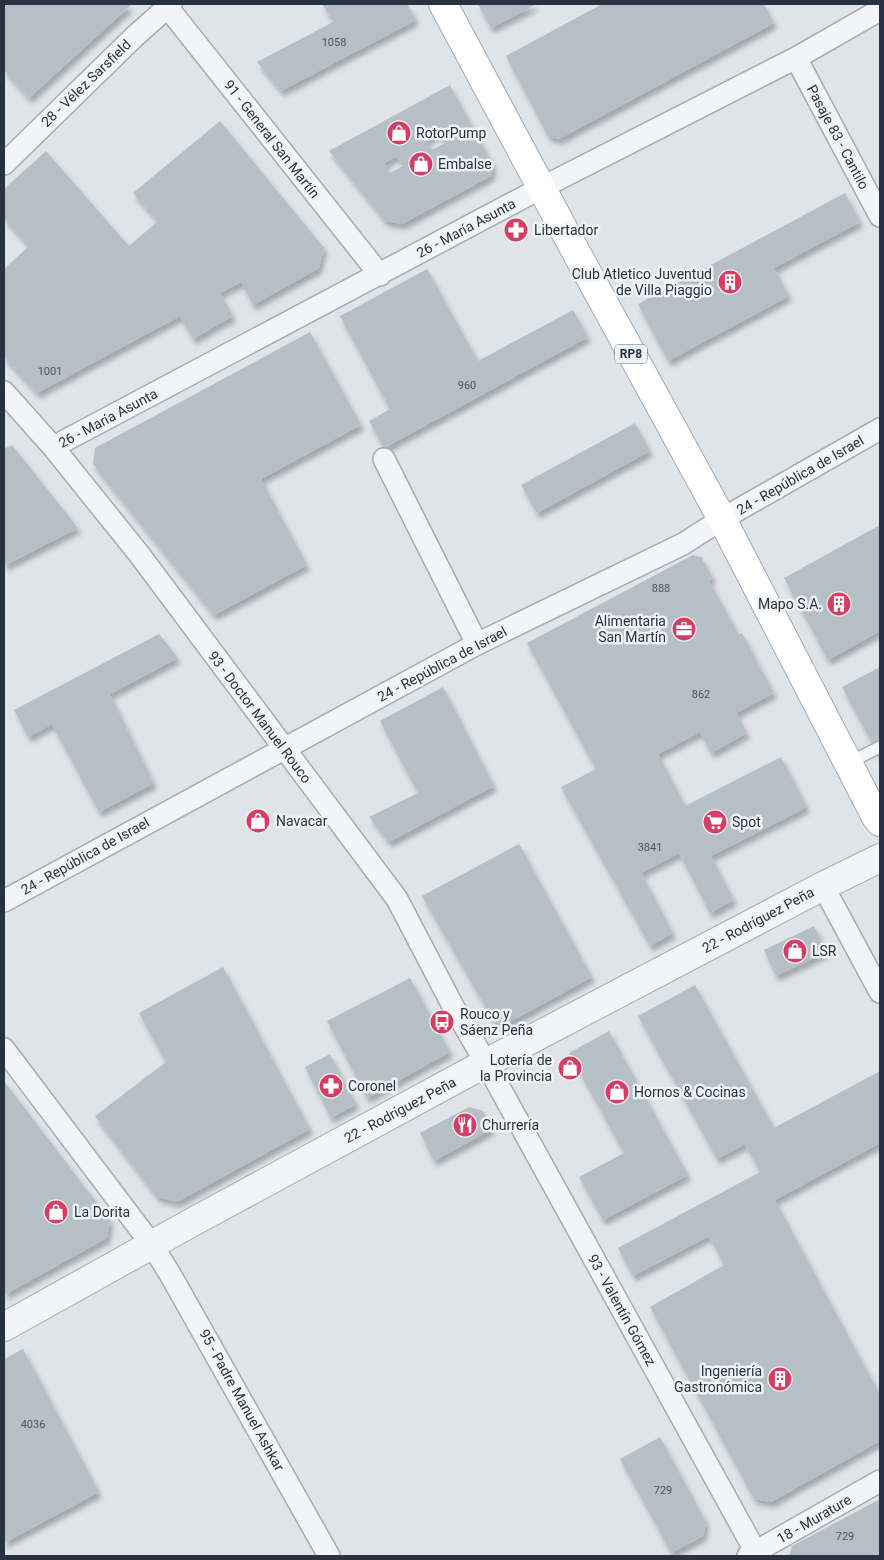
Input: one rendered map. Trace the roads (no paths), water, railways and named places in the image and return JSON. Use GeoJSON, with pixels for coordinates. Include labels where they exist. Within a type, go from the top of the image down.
{"type":"FeatureCollection","features":[{"type":"Feature","properties":{"kind":"main road","name":"RP8"},"geometry":{"type":"LineString","coordinates":[[444,4],[722,519],[880,822]]}},
{"type":"Feature","properties":{"kind":"street","name":"28 - Vélez Sarsfield"},"geometry":{"type":"LineString","coordinates":[[4,164],[168,5]]}},
{"type":"Feature","properties":{"kind":"street","name":"91 - General San Martín"},"geometry":{"type":"LineString","coordinates":[[168,5],[380,274]]}},
{"type":"Feature","properties":{"kind":"street","name":"26 - María Asunta"},"geometry":{"type":"LineString","coordinates":[[53,447],[542,188],[796,58],[880,10]]}},
{"type":"Feature","properties":{"kind":"street","name":"Pasaje 83 - Cantilo"},"geometry":{"type":"LineString","coordinates":[[796,58],[880,216]]}},
{"type":"Feature","properties":{"kind":"street","name":"93 - Doctor Manuel Rouco"},"geometry":{"type":"LineString","coordinates":[[4,392],[53,447],[139,554],[397,900],[486,1064]]}},
{"type":"Feature","properties":{"kind":"street","name":"24 - República de Israel"},"geometry":{"type":"LineString","coordinates":[[4,901],[477,644],[683,544],[722,519],[880,429]]}},
{"type":"Feature","properties":{"kind":"street"},"geometry":{"type":"LineString","coordinates":[[384,459],[477,644]]}},
{"type":"Feature","properties":{"kind":"street","name":"22 - Rodríguez Peña"},"geometry":{"type":"LineString","coordinates":[[4,1327],[189,1224],[486,1064],[823,886],[880,858]]}},
{"type":"Feature","properties":{"kind":"street"},"geometry":{"type":"LineString","coordinates":[[823,886],[880,992]]}},
{"type":"Feature","properties":{"kind":"street","name":"95 - Padre Manuel Ashkar"},"geometry":{"type":"LineString","coordinates":[[4,1049],[152,1245],[330,1556]]}},
{"type":"Feature","properties":{"kind":"street","name":"93 - Valentín Gómez"},"geometry":{"type":"LineString","coordinates":[[486,1064],[754,1555]]}},
{"type":"Feature","properties":{"kind":"street","name":"18 - Murature"},"geometry":{"type":"LineString","coordinates":[[754,1555],[880,1481]]}},
{"type":"Feature","properties":{"kind":"lane"},"geometry":{"type":"LineString","coordinates":[[848,763],[880,747]]}},
{"type":"Feature","properties":{"kind":"place","name":"RotorPump"},"geometry":{"type":"Point","coordinates":[399,133]}},
{"type":"Feature","properties":{"kind":"place","name":"Embalse"},"geometry":{"type":"Point","coordinates":[421,164]}},
{"type":"Feature","properties":{"kind":"place","name":"Libertador"},"geometry":{"type":"Point","coordinates":[516,230]}},
{"type":"Feature","properties":{"kind":"place","name":"Club Atletico Juventud de Villa Piaggio"},"geometry":{"type":"Point","coordinates":[730,282]}},
{"type":"Feature","properties":{"kind":"place","name":"Mapo S.A."},"geometry":{"type":"Point","coordinates":[839,604]}},
{"type":"Feature","properties":{"kind":"place","name":"Alimentaria San Martín"},"geometry":{"type":"Point","coordinates":[684,629]}},
{"type":"Feature","properties":{"kind":"place","name":"Navacar"},"geometry":{"type":"Point","coordinates":[258,821]}},
{"type":"Feature","properties":{"kind":"place","name":"Spot"},"geometry":{"type":"Point","coordinates":[715,822]}},
{"type":"Feature","properties":{"kind":"place","name":"LSR"},"geometry":{"type":"Point","coordinates":[795,951]}},
{"type":"Feature","properties":{"kind":"place","name":"Rouco y Sáenz Peña"},"geometry":{"type":"Point","coordinates":[442,1022]}},
{"type":"Feature","properties":{"kind":"place","name":"Lotería de la Provincia"},"geometry":{"type":"Point","coordinates":[570,1068]}},
{"type":"Feature","properties":{"kind":"place","name":"Coronel"},"geometry":{"type":"Point","coordinates":[331,1086]}},
{"type":"Feature","properties":{"kind":"place","name":"Hornos & Cocinas"},"geometry":{"type":"Point","coordinates":[617,1092]}},
{"type":"Feature","properties":{"kind":"place","name":"Churrería"},"geometry":{"type":"Point","coordinates":[465,1125]}},
{"type":"Feature","properties":{"kind":"place","name":"La Dorita"},"geometry":{"type":"Point","coordinates":[56,1212]}},
{"type":"Feature","properties":{"kind":"place","name":"Ingeniería Gastronómica"},"geometry":{"type":"Point","coordinates":[780,1379]}}]}
